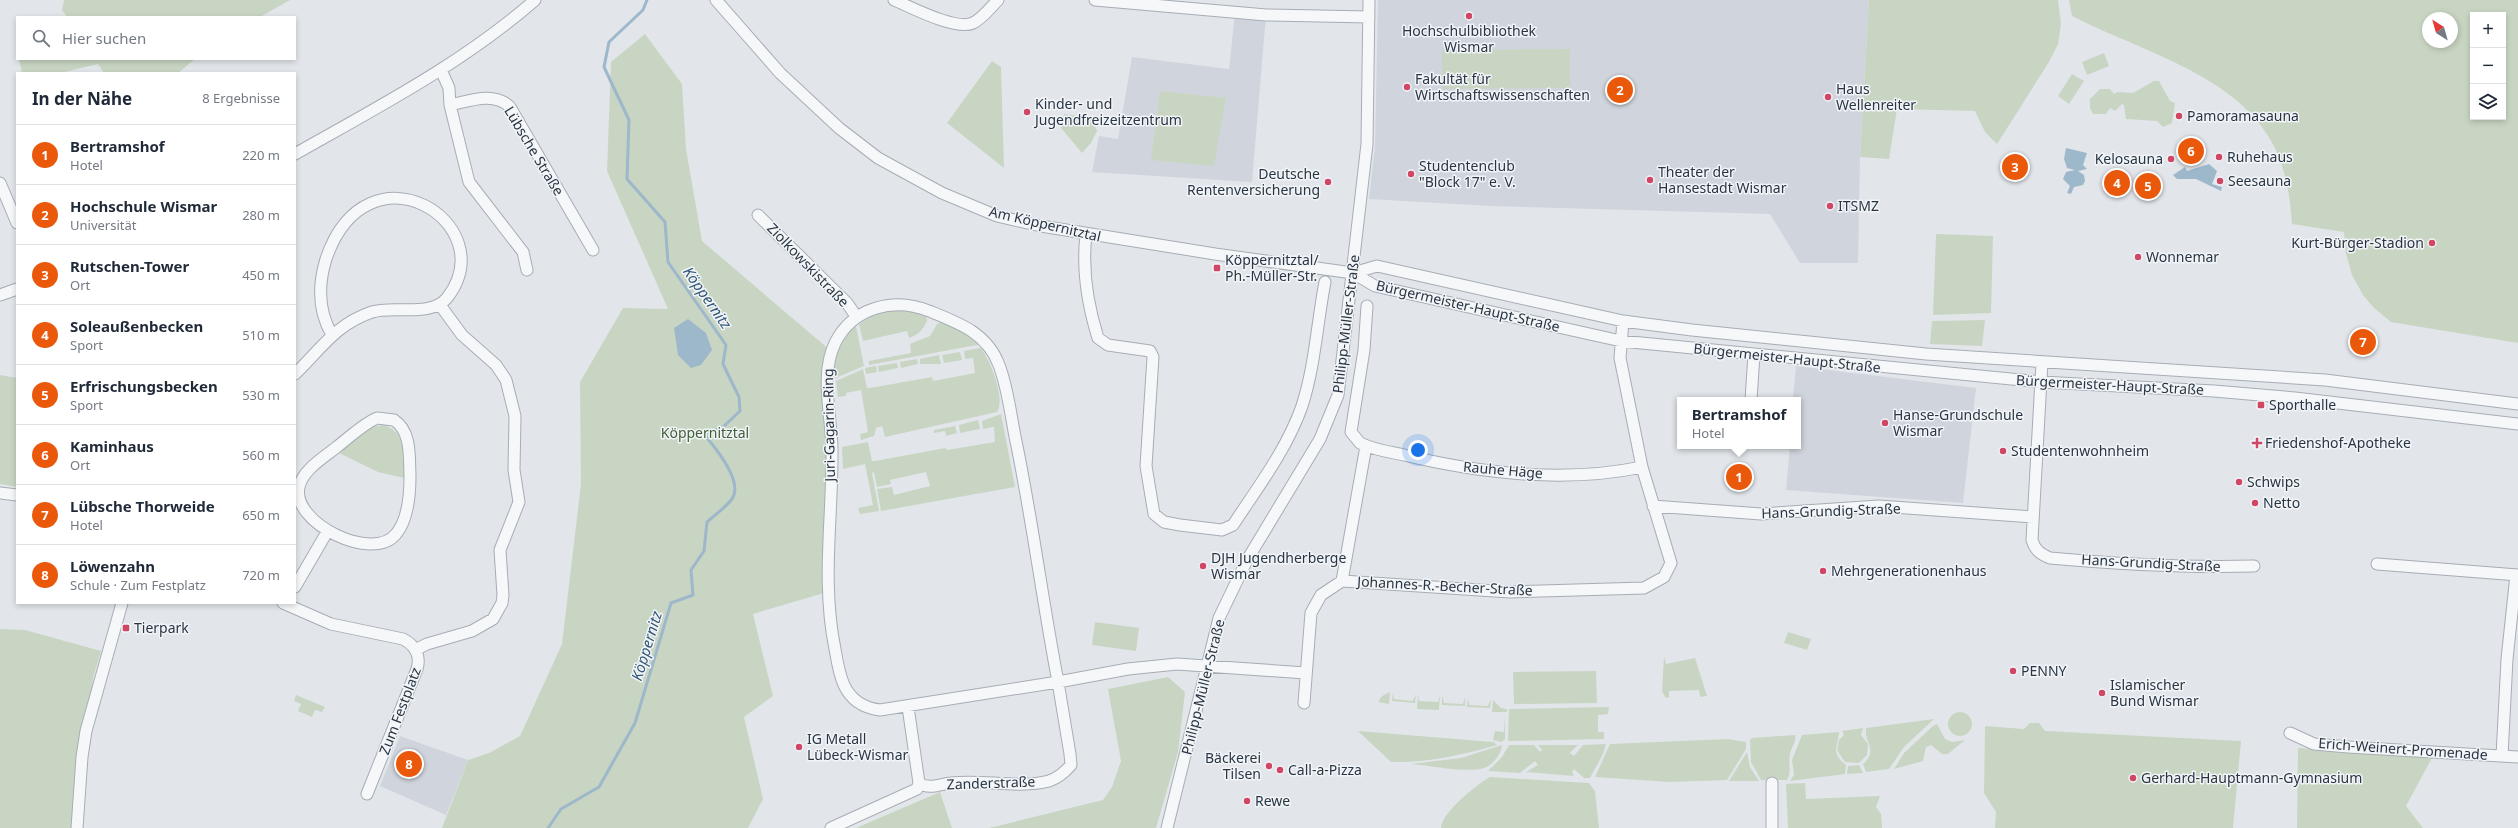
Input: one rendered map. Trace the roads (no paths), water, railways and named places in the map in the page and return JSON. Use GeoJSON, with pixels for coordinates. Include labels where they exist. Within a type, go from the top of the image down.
{"type":"FeatureCollection","features":[{"type":"Feature","properties":{"kind":"street"},"geometry":{"type":"LineString","coordinates":[[296,153],[441,70],[482,43],[535,0]]}},
{"type":"Feature","properties":{"kind":"street","name":"Am Köppernitztal"},"geometry":{"type":"LineString","coordinates":[[716,0],[804,97],[839,128],[878,158],[942,193],[980,210],[1041,226],[1086,235],[1353,273]]}},
{"type":"Feature","properties":{"kind":"street"},"geometry":{"type":"LineString","coordinates":[[894,0],[929,15],[965,26],[975,23],[998,0]]}},
{"type":"Feature","properties":{"kind":"street"},"geometry":{"type":"LineString","coordinates":[[1095,0],[1266,15],[1370,17]]}},
{"type":"Feature","properties":{"kind":"street","name":"Philipp-Müller-Straße"},"geometry":{"type":"LineString","coordinates":[[1167,828],[1219,618],[1236,579],[1304,468],[1330,417],[1338,395],[1367,144],[1370,17],[1369,0]]}},
{"type":"Feature","properties":{"kind":"street"},"geometry":{"type":"LineString","coordinates":[[441,70],[449,88],[450,105],[469,182],[523,252],[527,270]]}},
{"type":"Feature","properties":{"kind":"street","name":"Lübsche Straße"},"geometry":{"type":"LineString","coordinates":[[450,105],[491,98],[504,102],[510,107],[592,250]]}},
{"type":"Feature","properties":{"kind":"street"},"geometry":{"type":"LineString","coordinates":[[0,183],[16,221]]}},
{"type":"Feature","properties":{"kind":"street"},"geometry":{"type":"LineString","coordinates":[[296,373],[332,335],[346,323],[372,312],[393,309],[425,309],[440,304],[452,291],[459,271],[459,250],[454,235],[447,223],[427,205],[406,198],[388,199],[368,206],[352,216],[341,227],[331,246],[323,269],[320,289],[322,312],[325,323],[332,335]]}},
{"type":"Feature","properties":{"kind":"street","name":"Ziolkowskistraße"},"geometry":{"type":"LineString","coordinates":[[758,215],[847,303],[856,316]]}},
{"type":"Feature","properties":{"kind":"street"},"geometry":{"type":"LineString","coordinates":[[1086,235],[1084,251],[1090,306],[1098,338],[1108,344],[1150,352],[1153,357],[1146,466],[1154,514],[1164,522],[1222,530],[1233,525],[1287,439],[1300,411],[1311,371],[1324,286]]}},
{"type":"Feature","properties":{"kind":"street","name":"Bürgermeister-Haupt-Straße"},"geometry":{"type":"LineString","coordinates":[[1353,273],[1377,266],[1623,321],[1916,354],[2325,380],[2518,404]]}},
{"type":"Feature","properties":{"kind":"street","name":"Bürgermeister-Haupt-Straße"},"geometry":{"type":"LineString","coordinates":[[1353,273],[1375,286],[1621,341],[2041,382],[2214,391],[2295,398],[2518,424]]}},
{"type":"Feature","properties":{"kind":"street"},"geometry":{"type":"LineString","coordinates":[[0,295],[16,290]]}},
{"type":"Feature","properties":{"kind":"street"},"geometry":{"type":"LineString","coordinates":[[415,650],[427,644],[472,631],[494,619],[502,603],[503,594],[500,550],[519,502],[514,470],[515,416],[506,380],[496,365],[462,335],[440,304]]}},
{"type":"Feature","properties":{"kind":"street","name":"Juri-Gagarin-Ring"},"geometry":{"type":"LineString","coordinates":[[1058,682],[1020,460],[1004,381],[994,354],[988,344],[970,329],[910,305],[887,305],[856,316],[841,332],[831,351],[828,363],[832,448],[827,594],[830,619],[841,676],[852,697],[871,709],[908,707],[1058,682],[1157,665],[1206,667]]}},
{"type":"Feature","properties":{"kind":"street","name":"Philipp-Müller-Straße"},"geometry":{"type":"LineString","coordinates":[[1366,446],[1352,436],[1350,432],[1364,350],[1367,306]]}},
{"type":"Feature","properties":{"kind":"street","name":"Johannes-R.-Becher-Straße"},"geometry":{"type":"LineString","coordinates":[[1342,581],[1510,592],[1644,588],[1664,577],[1671,563],[1642,467],[1620,358],[1623,321]]}},
{"type":"Feature","properties":{"kind":"street"},"geometry":{"type":"LineString","coordinates":[[1751,397],[1754,354]]}},
{"type":"Feature","properties":{"kind":"street","name":"Hans-Grundig-Straße"},"geometry":{"type":"LineString","coordinates":[[2042,362],[2033,517],[2034,547],[2041,555],[2050,558],[2216,567],[2254,566]]}},
{"type":"Feature","properties":{"kind":"street"},"geometry":{"type":"LineString","coordinates":[[377,418],[394,420],[405,433],[408,445],[410,483],[402,526],[396,536],[378,545],[367,545],[327,532],[300,504],[298,494],[301,481],[320,461],[370,421],[377,418]]}},
{"type":"Feature","properties":{"kind":"street"},"geometry":{"type":"LineString","coordinates":[[1304,703],[1309,624],[1314,606],[1322,595],[1342,581],[1366,446]]}},
{"type":"Feature","properties":{"kind":"street","name":"Rauhe Häge"},"geometry":{"type":"LineString","coordinates":[[1366,446],[1446,465],[1543,474],[1619,472],[1642,467]]}},
{"type":"Feature","properties":{"kind":"street"},"geometry":{"type":"LineString","coordinates":[[0,493],[16,495]]}},
{"type":"Feature","properties":{"kind":"street","name":"Hans-Grundig-Straße"},"geometry":{"type":"LineString","coordinates":[[1654,506],[1761,514],[1879,506],[2033,517]]}},
{"type":"Feature","properties":{"kind":"street"},"geometry":{"type":"LineString","coordinates":[[296,585],[327,532]]}},
{"type":"Feature","properties":{"kind":"street"},"geometry":{"type":"LineString","coordinates":[[2377,564],[2517,575],[2507,659],[2502,756]]}},
{"type":"Feature","properties":{"kind":"street"},"geometry":{"type":"LineString","coordinates":[[77,828],[82,757],[86,731],[122,604]]}},
{"type":"Feature","properties":{"kind":"street","name":"Zum Festplatz"},"geometry":{"type":"LineString","coordinates":[[287,604],[330,624],[403,639],[415,650],[419,662],[418,669],[367,794]]}},
{"type":"Feature","properties":{"kind":"street"},"geometry":{"type":"LineString","coordinates":[[1206,667],[1306,673]]}},
{"type":"Feature","properties":{"kind":"street","name":"Zanderstraße"},"geometry":{"type":"LineString","coordinates":[[919,783],[929,787],[967,781],[1002,785],[1050,780],[1064,773],[1071,765],[1058,682]]}},
{"type":"Feature","properties":{"kind":"street"},"geometry":{"type":"LineString","coordinates":[[831,828],[910,794],[917,789],[919,783],[908,707]]}},
{"type":"Feature","properties":{"kind":"street","name":"Erich-Weinert-Promenade"},"geometry":{"type":"LineString","coordinates":[[2290,733],[2321,744],[2518,757]]}},
{"type":"Feature","properties":{"kind":"street"},"geometry":{"type":"LineString","coordinates":[[1772,783],[1772,828]]}},
{"type":"Feature","properties":{"kind":"water"},"geometry":{"type":"Polygon","coordinates":[[[2066,148],[2087,153],[2083,165],[2087,169],[2078,171],[2084,175],[2085,181],[2083,185],[2074,187],[2071,194],[2067,193],[2070,186],[2063,179],[2066,172],[2075,170],[2067,168],[2064,159],[2066,148]]]}},
{"type":"Feature","properties":{"kind":"water"},"geometry":{"type":"Polygon","coordinates":[[[2209,164],[2217,171],[2212,184],[2222,187],[2221,191],[2196,179],[2177,179],[2173,175],[2185,167],[2187,171],[2209,164]]]}},
{"type":"Feature","properties":{"kind":"water"},"geometry":{"type":"Polygon","coordinates":[[[2114,169],[2126,172],[2125,185],[2119,195],[2110,194],[2109,182],[2114,169]]]}},
{"type":"Feature","properties":{"kind":"water"},"geometry":{"type":"Polygon","coordinates":[[[2145,180],[2157,189],[2153,194],[2146,191],[2142,185],[2145,180]]]}},
{"type":"Feature","properties":{"kind":"water"},"geometry":{"type":"Polygon","coordinates":[[[688,319],[706,333],[712,350],[701,365],[691,368],[678,355],[674,328],[688,319]]]}},
{"type":"Feature","properties":{"kind":"waterway","name":"Köppernitz"},"geometry":{"type":"LineString","coordinates":[[548,828],[561,809],[599,787],[635,723],[671,603],[693,595],[691,570],[704,551],[707,522],[730,502],[735,492],[734,483],[727,465],[704,434],[722,428],[740,411],[739,397],[723,364],[726,345],[668,262],[665,222],[627,179],[629,120],[604,67],[609,42],[643,10],[647,0]]}},
{"type":"Feature","properties":{"kind":"place","name":"Hochschulbibliothek Wismar"},"geometry":{"type":"Point","coordinates":[1469,16]}},
{"type":"Feature","properties":{"kind":"place","name":"Fakultät für Wirtschaftswissenschaften"},"geometry":{"type":"Point","coordinates":[1407,87]}},
{"type":"Feature","properties":{"kind":"place","name":"Hochschule Wismar"},"geometry":{"type":"Point","coordinates":[1620,90]}},
{"type":"Feature","properties":{"kind":"place","name":"Haus Wellenreiter"},"geometry":{"type":"Point","coordinates":[1828,97]}},
{"type":"Feature","properties":{"kind":"place","name":"Kinder- und Jugendfreizeitzentrum"},"geometry":{"type":"Point","coordinates":[1027,112]}},
{"type":"Feature","properties":{"kind":"place","name":"Pamoramasauna"},"geometry":{"type":"Point","coordinates":[2179,116]}},
{"type":"Feature","properties":{"kind":"place","name":"Kaminhaus"},"geometry":{"type":"Point","coordinates":[2191,151]}},
{"type":"Feature","properties":{"kind":"place","name":"Ruhehaus"},"geometry":{"type":"Point","coordinates":[2219,157]}},
{"type":"Feature","properties":{"kind":"place","name":"Kelosauna"},"geometry":{"type":"Point","coordinates":[2171,159]}},
{"type":"Feature","properties":{"kind":"place","name":"Rutschen-Tower"},"geometry":{"type":"Point","coordinates":[2015,167]}},
{"type":"Feature","properties":{"kind":"place","name":"Studentenclub \"Block 17\" e. V."},"geometry":{"type":"Point","coordinates":[1411,174]}},
{"type":"Feature","properties":{"kind":"place","name":"Theater der Hansestadt Wismar"},"geometry":{"type":"Point","coordinates":[1650,180]}},
{"type":"Feature","properties":{"kind":"place","name":"Seesauna"},"geometry":{"type":"Point","coordinates":[2220,181]}},
{"type":"Feature","properties":{"kind":"place","name":"Deutsche Rentenversicherung"},"geometry":{"type":"Point","coordinates":[1328,182]}},
{"type":"Feature","properties":{"kind":"place","name":"Soleaußenbecken"},"geometry":{"type":"Point","coordinates":[2117,183]}},
{"type":"Feature","properties":{"kind":"place","name":"Erfrischungsbecken"},"geometry":{"type":"Point","coordinates":[2148,186]}},
{"type":"Feature","properties":{"kind":"place","name":"ITSMZ"},"geometry":{"type":"Point","coordinates":[1830,206]}},
{"type":"Feature","properties":{"kind":"place","name":"Kurt-Bürger-Stadion"},"geometry":{"type":"Point","coordinates":[2432,243]}},
{"type":"Feature","properties":{"kind":"place","name":"Wonnemar"},"geometry":{"type":"Point","coordinates":[2138,257]}},
{"type":"Feature","properties":{"kind":"place","name":"Köppernitztal/ Ph.-Müller-Str."},"geometry":{"type":"Point","coordinates":[1217,268]}},
{"type":"Feature","properties":{"kind":"place","name":"Lübsche Thorweide"},"geometry":{"type":"Point","coordinates":[2363,342]}},
{"type":"Feature","properties":{"kind":"place","name":"Sporthalle"},"geometry":{"type":"Point","coordinates":[2261,405]}},
{"type":"Feature","properties":{"kind":"place","name":"Hanse-Grundschule Wismar"},"geometry":{"type":"Point","coordinates":[1885,423]}},
{"type":"Feature","properties":{"kind":"place","name":"Friedenshof-Apotheke"},"geometry":{"type":"Point","coordinates":[2257,443]}},
{"type":"Feature","properties":{"kind":"place","name":"Studentenwohnheim"},"geometry":{"type":"Point","coordinates":[2003,451]}},
{"type":"Feature","properties":{"kind":"place","name":"Bertramshof"},"geometry":{"type":"Point","coordinates":[1739,477]}},
{"type":"Feature","properties":{"kind":"place","name":"Schwips"},"geometry":{"type":"Point","coordinates":[2239,482]}},
{"type":"Feature","properties":{"kind":"place","name":"Netto"},"geometry":{"type":"Point","coordinates":[2255,503]}},
{"type":"Feature","properties":{"kind":"place","name":"DJH Jugendherberge Wismar"},"geometry":{"type":"Point","coordinates":[1203,566]}},
{"type":"Feature","properties":{"kind":"place","name":"Mehrgenerationenhaus"},"geometry":{"type":"Point","coordinates":[1823,571]}},
{"type":"Feature","properties":{"kind":"place","name":"Tierpark"},"geometry":{"type":"Point","coordinates":[126,628]}},
{"type":"Feature","properties":{"kind":"place","name":"PENNY"},"geometry":{"type":"Point","coordinates":[2013,671]}},
{"type":"Feature","properties":{"kind":"place","name":"Islamischer Bund Wismar"},"geometry":{"type":"Point","coordinates":[2102,693]}},
{"type":"Feature","properties":{"kind":"place","name":"IG Metall Lübeck-Wismar"},"geometry":{"type":"Point","coordinates":[799,747]}},
{"type":"Feature","properties":{"kind":"place","name":"Löwenzahn"},"geometry":{"type":"Point","coordinates":[409,764]}},
{"type":"Feature","properties":{"kind":"place","name":"Bäckerei Tilsen"},"geometry":{"type":"Point","coordinates":[1269,766]}},
{"type":"Feature","properties":{"kind":"place","name":"Call-a-Pizza"},"geometry":{"type":"Point","coordinates":[1280,770]}},
{"type":"Feature","properties":{"kind":"place","name":"Gerhard-Hauptmann-Gymnasium"},"geometry":{"type":"Point","coordinates":[2133,778]}},
{"type":"Feature","properties":{"kind":"place","name":"Rewe"},"geometry":{"type":"Point","coordinates":[1247,801]}},
{"type":"Feature","properties":{"kind":"park label","name":"Köppernitztal"},"geometry":{"type":"Point","coordinates":[705,433]}}]}
